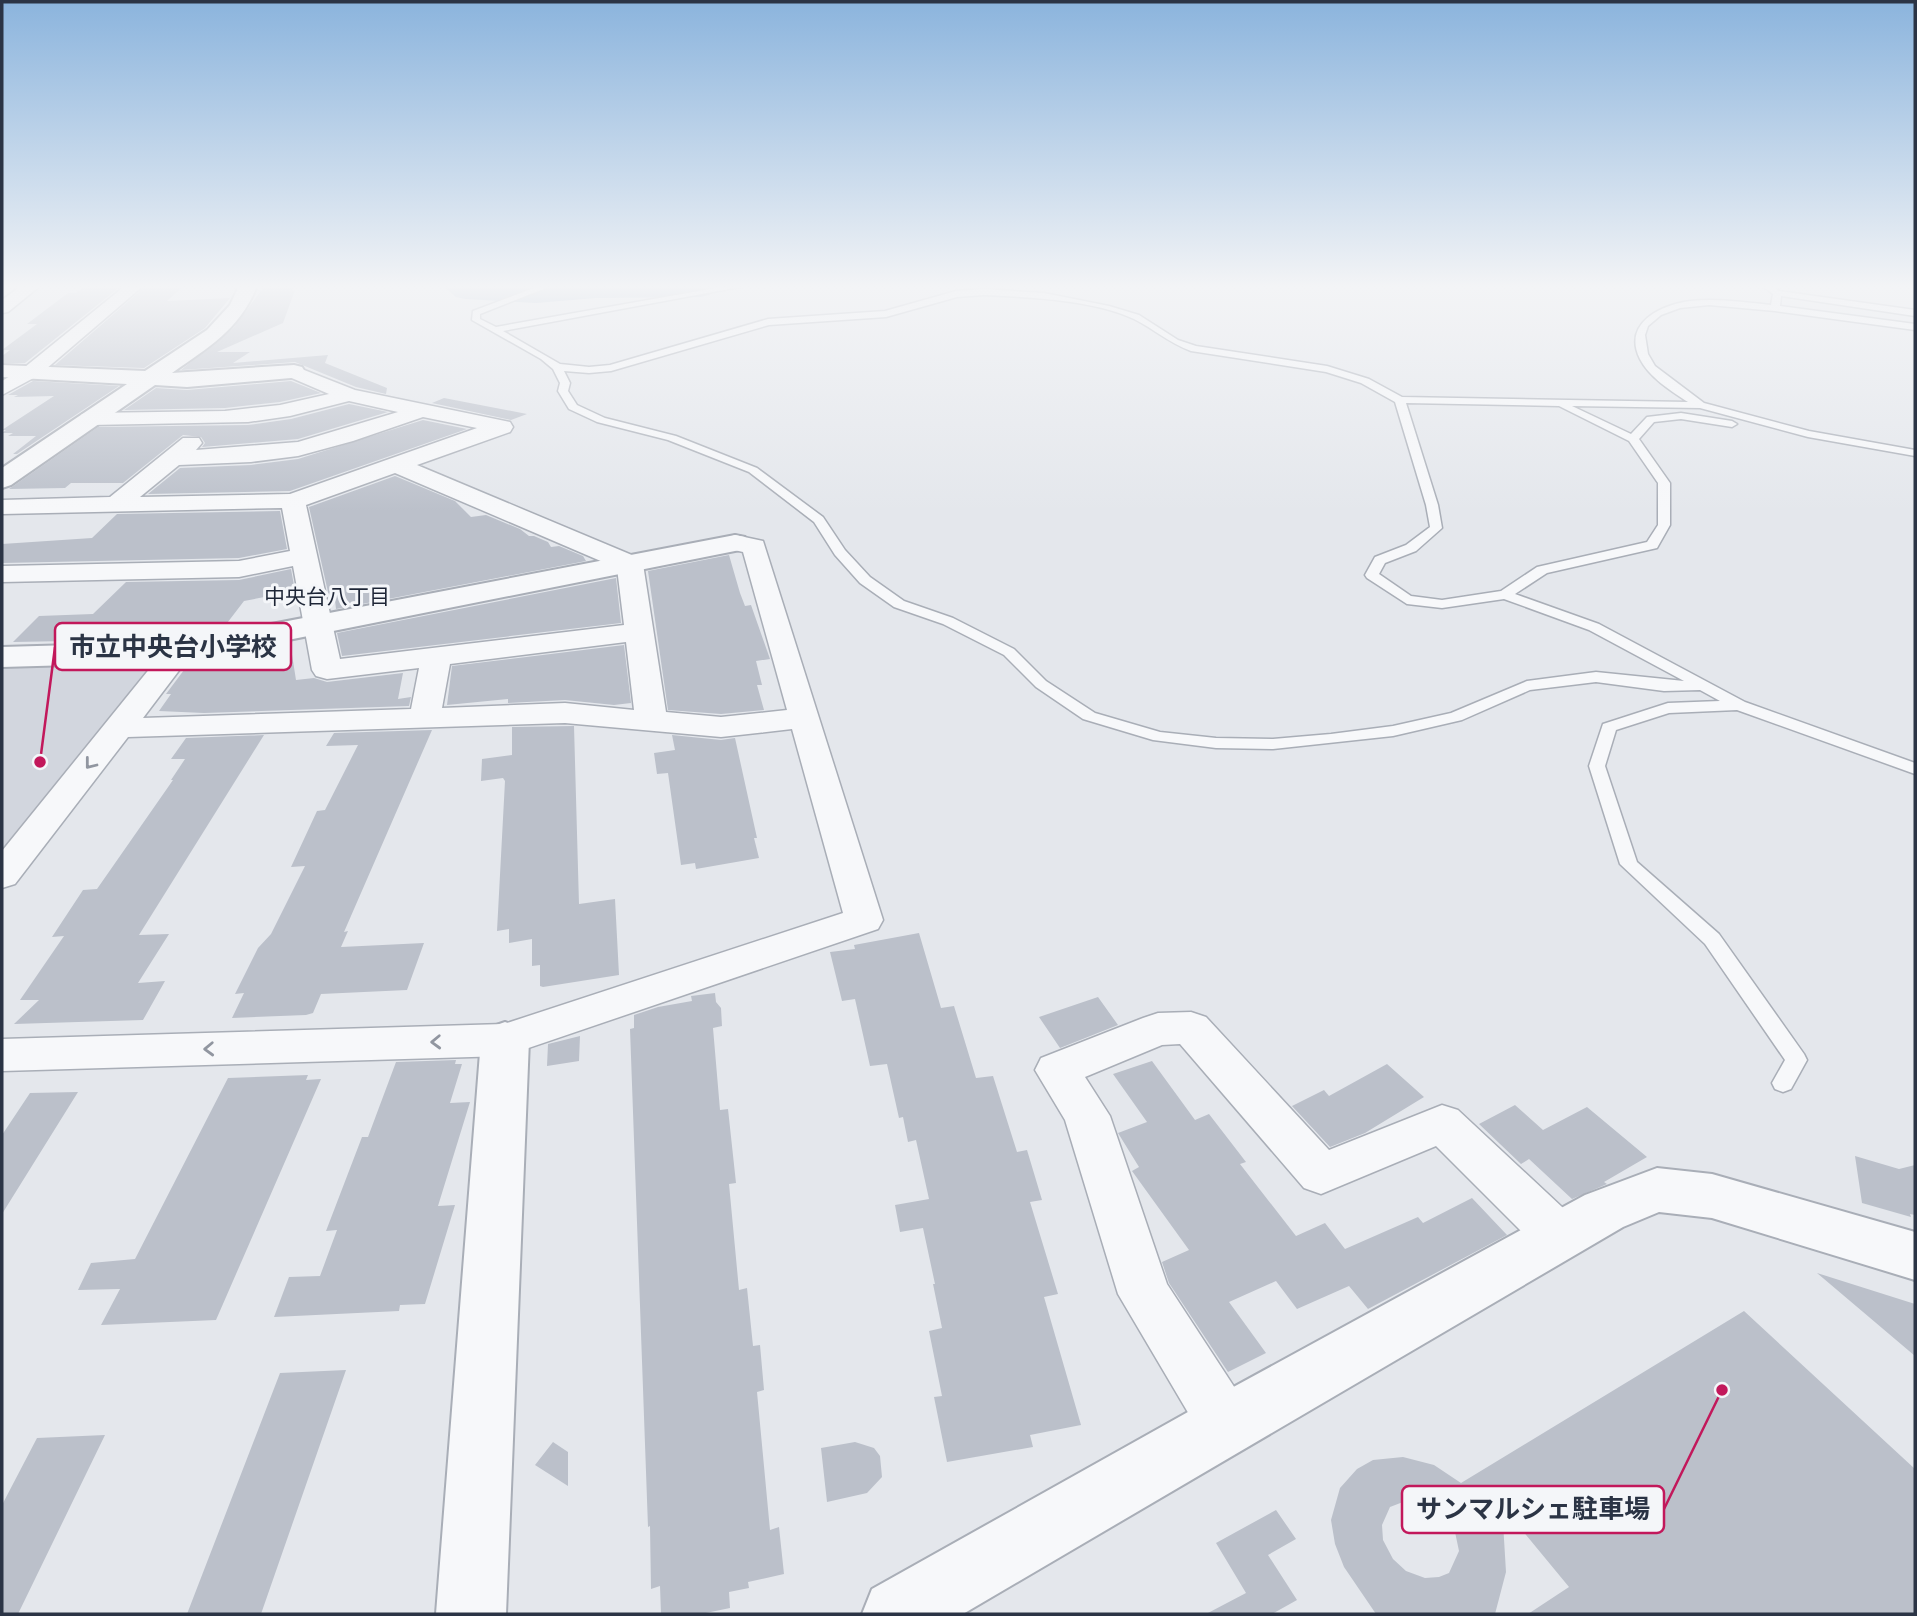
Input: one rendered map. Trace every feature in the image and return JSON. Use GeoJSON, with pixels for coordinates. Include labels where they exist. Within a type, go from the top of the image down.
{"type":"FeatureCollection","features":[{"type":"Feature","properties":{"kind":"street"},"geometry":{"type":"LineString","coordinates":[[2,389],[44,361]]}},
{"type":"Feature","properties":{"kind":"street"},"geometry":{"type":"LineString","coordinates":[[2,480],[174,361]]}},
{"type":"Feature","properties":{"kind":"street"},"geometry":{"type":"LineString","coordinates":[[2,371],[150,380],[294,372],[349,395],[502,427],[293,501],[2,507]]}},
{"type":"Feature","properties":{"kind":"street"},"geometry":{"type":"LineString","coordinates":[[90,419],[222,418],[304,407],[349,395]]}},
{"type":"Feature","properties":{"kind":"street"},"geometry":{"type":"LineString","coordinates":[[173,458],[258,454],[296,449],[423,410]]}},
{"type":"Feature","properties":{"kind":"street"},"geometry":{"type":"LineString","coordinates":[[116,505],[222,418]]}},
{"type":"Feature","properties":{"kind":"street"},"geometry":{"type":"LineString","coordinates":[[397,465],[630,564]]}},
{"type":"Feature","properties":{"kind":"street"},"geometry":{"type":"LineString","coordinates":[[293,501],[327,670],[639,632]]}},
{"type":"Feature","properties":{"kind":"street"},"geometry":{"type":"LineString","coordinates":[[2,657],[178,652],[735,543],[754,546],[864,920],[505,1040],[2,1055]]}},
{"type":"Feature","properties":{"kind":"street"},"geometry":{"type":"LineString","coordinates":[[2,574],[239,569],[303,556]]}},
{"type":"Feature","properties":{"kind":"street"},"geometry":{"type":"LineString","coordinates":[[630,564],[651,721]]}},
{"type":"Feature","properties":{"kind":"street"},"geometry":{"type":"LineString","coordinates":[[2,876],[178,652]]}},
{"type":"Feature","properties":{"kind":"street"},"geometry":{"type":"LineString","coordinates":[[425,718],[436,657]]}},
{"type":"Feature","properties":{"kind":"street"},"geometry":{"type":"LineString","coordinates":[[118,728],[565,713],[721,727],[804,718]]}},
{"type":"Feature","properties":{"kind":"street"},"geometry":{"type":"LineString","coordinates":[[1226,1424],[1144,1294],[1087,1116],[1057,1070],[1158,1030],[1191,1028],[1321,1174],[1442,1123],[1559,1236]]}},
{"type":"Feature","properties":{"kind":"street"},"geometry":{"type":"LineString","coordinates":[[471,1614],[505,1040]]}},
{"type":"Feature","properties":{"kind":"street"},"geometry":{"type":"LineString","coordinates":[[897,1614],[1559,1236],[1604,1211],[1657,1190],[1712,1196],[1915,1256]]}},
{"type":"Feature","properties":{"kind":"lane"},"geometry":{"type":"LineString","coordinates":[[548,361],[557,367],[589,370],[611,368],[633,361]]}},
{"type":"Feature","properties":{"kind":"lane"},"geometry":{"type":"LineString","coordinates":[[1277,361],[1327,369],[1365,381],[1400,400],[1700,405],[1808,433],[1915,455]]}},
{"type":"Feature","properties":{"kind":"lane"},"geometry":{"type":"LineString","coordinates":[[1647,361],[1664,381],[1700,405]]}},
{"type":"Feature","properties":{"kind":"lane"},"geometry":{"type":"LineString","coordinates":[[557,367],[565,383],[564,391],[573,407],[601,420],[672,438],[753,470],[819,520],[840,552],[865,580],[899,604],[948,621],[1009,652],[1041,684],[1089,716],[1159,737],[1216,743],[1273,744],[1393,731],[1456,717],[1527,686],[1596,677],[1664,686],[1699,686]]}},
{"type":"Feature","properties":{"kind":"lane"},"geometry":{"type":"LineString","coordinates":[[1400,400],[1432,505],[1436,528],[1411,548],[1380,560],[1372,575],[1407,600],[1442,604],[1505,595],[1542,570],[1652,545],[1664,525],[1664,483],[1633,439],[1559,403]]}},
{"type":"Feature","properties":{"kind":"lane"},"geometry":{"type":"LineString","coordinates":[[1633,439],[1651,419],[1681,416],[1915,455]]}},
{"type":"Feature","properties":{"kind":"lane"},"geometry":{"type":"LineString","coordinates":[[1505,595],[1594,628],[1699,686],[1740,705],[1915,769]]}},
{"type":"Feature","properties":{"kind":"lane"},"geometry":{"type":"LineString","coordinates":[[1740,705],[1668,708],[1609,727],[1597,766],[1629,864],[1712,939],[1796,1059],[1783,1083]]}},
{"type":"Feature","properties":{"kind":"shaded area"},"geometry":{"type":"Polygon","coordinates":[[[148,662],[154,665],[2,858],[2,665],[148,662]]]}},
{"type":"Feature","properties":{"kind":"building"},"geometry":{"type":"Polygon","coordinates":[[[2,361],[27,361],[25,363],[2,361]]]}},
{"type":"Feature","properties":{"kind":"building"},"geometry":{"type":"Polygon","coordinates":[[[59,361],[154,361],[144,368],[55,365],[59,361]]]}},
{"type":"Feature","properties":{"kind":"building"},"geometry":{"type":"Polygon","coordinates":[[[192,361],[326,361],[387,388],[386,394],[356,387],[295,362],[181,370],[192,361]]]}},
{"type":"Feature","properties":{"kind":"building"},"geometry":{"type":"Polygon","coordinates":[[[33,381],[119,386],[17,454],[13,454],[36,436],[8,436],[13,433],[2,433],[6,430],[2,430],[54,396],[8,395],[33,381]]]}},
{"type":"Feature","properties":{"kind":"building"},"geometry":{"type":"Polygon","coordinates":[[[291,381],[321,393],[280,402],[225,408],[124,410],[156,388],[187,390],[291,381]]]}},
{"type":"Feature","properties":{"kind":"building"},"geometry":{"type":"Polygon","coordinates":[[[444,398],[527,414],[511,420],[432,403],[444,398]]]}},
{"type":"Feature","properties":{"kind":"building"},"geometry":{"type":"Polygon","coordinates":[[[349,404],[388,412],[298,439],[202,447],[205,443],[201,437],[183,435],[123,483],[71,483],[65,488],[9,489],[98,427],[248,425],[291,419],[349,404]]]}},
{"type":"Feature","properties":{"kind":"building"},"geometry":{"type":"Polygon","coordinates":[[[423,420],[467,429],[290,491],[148,494],[180,468],[251,465],[298,459],[423,420]]]}},
{"type":"Feature","properties":{"kind":"building"},"geometry":{"type":"Polygon","coordinates":[[[395,476],[455,501],[471,517],[486,515],[548,542],[551,547],[559,546],[583,556],[586,561],[336,609],[335,600],[330,601],[309,507],[395,476]]]}},
{"type":"Feature","properties":{"kind":"building"},"geometry":{"type":"Polygon","coordinates":[[[280,511],[287,549],[239,558],[2,563],[2,544],[92,538],[117,514],[280,511]]]}},
{"type":"Feature","properties":{"kind":"building"},"geometry":{"type":"Polygon","coordinates":[[[729,555],[745,606],[751,605],[770,659],[756,661],[762,685],[757,685],[764,710],[721,714],[668,710],[648,571],[729,555]]]}},
{"type":"Feature","properties":{"kind":"building"},"geometry":{"type":"Polygon","coordinates":[[[291,569],[295,591],[244,601],[221,631],[178,639],[13,642],[39,616],[93,614],[126,582],[239,580],[291,569]]]}},
{"type":"Feature","properties":{"kind":"building"},"geometry":{"type":"Polygon","coordinates":[[[616,578],[621,623],[342,656],[337,633],[616,578]]]}},
{"type":"Feature","properties":{"kind":"building"},"geometry":{"type":"Polygon","coordinates":[[[290,642],[296,680],[314,678],[327,682],[403,673],[398,699],[411,697],[409,706],[204,713],[159,711],[171,694],[166,694],[190,662],[290,642]]]}},
{"type":"Feature","properties":{"kind":"building"},"geometry":{"type":"Polygon","coordinates":[[[624,645],[631,703],[614,705],[565,700],[508,703],[508,699],[447,705],[452,666],[624,645]]]}},
{"type":"Feature","properties":{"kind":"building"},"geometry":{"type":"Polygon","coordinates":[[[574,726],[579,904],[615,899],[619,975],[543,987],[540,986],[540,965],[532,966],[532,939],[509,943],[509,929],[497,931],[505,781],[503,778],[481,781],[482,759],[512,755],[512,727],[574,726]]]}},
{"type":"Feature","properties":{"kind":"building"},"geometry":{"type":"Polygon","coordinates":[[[432,730],[344,932],[348,931],[341,947],[424,943],[407,990],[321,994],[313,1013],[306,1015],[232,1018],[244,993],[235,994],[258,948],[271,934],[305,866],[291,867],[317,811],[325,810],[358,745],[326,746],[334,733],[432,730]]]}},
{"type":"Feature","properties":{"kind":"building"},"geometry":{"type":"Polygon","coordinates":[[[264,735],[139,935],[169,934],[138,983],[165,981],[143,1020],[14,1024],[39,1000],[20,1000],[64,936],[52,937],[83,890],[97,889],[173,780],[185,759],[171,759],[186,738],[264,735]]]}},
{"type":"Feature","properties":{"kind":"building"},"geometry":{"type":"Polygon","coordinates":[[[672,735],[721,740],[735,738],[759,858],[696,869],[695,863],[681,865],[668,773],[657,774],[654,753],[675,750],[672,735]]]}},
{"type":"Feature","properties":{"kind":"building"},"geometry":{"type":"Polygon","coordinates":[[[919,933],[941,1008],[954,1006],[976,1078],[993,1076],[1017,1152],[1027,1150],[1042,1200],[1030,1202],[1058,1294],[1044,1297],[1081,1425],[1030,1435],[1033,1447],[947,1462],[934,1397],[942,1396],[929,1331],[942,1328],[935,1284],[923,1228],[900,1232],[895,1205],[929,1199],[916,1140],[908,1142],[903,1117],[899,1118],[887,1064],[870,1066],[855,999],[842,1001],[830,952],[855,949],[854,945],[919,933]]]}},
{"type":"Feature","properties":{"kind":"building"},"geometry":{"type":"Polygon","coordinates":[[[715,993],[716,1002],[721,1008],[722,1026],[713,1028],[720,1110],[728,1109],[736,1183],[729,1184],[739,1290],[747,1288],[753,1346],[760,1345],[764,1390],[757,1392],[770,1530],[779,1527],[784,1574],[748,1582],[749,1588],[729,1592],[730,1608],[701,1614],[661,1614],[660,1586],[651,1589],[630,1029],[634,1028],[634,1015],[658,1007],[692,1001],[691,996],[715,993]]]}},
{"type":"Feature","properties":{"kind":"building"},"geometry":{"type":"Polygon","coordinates":[[[1098,997],[1118,1025],[1060,1048],[1039,1017],[1098,997]]]}},
{"type":"Feature","properties":{"kind":"building"},"geometry":{"type":"Polygon","coordinates":[[[580,1036],[579,1061],[547,1066],[548,1044],[580,1036]]]}},
{"type":"Feature","properties":{"kind":"building"},"geometry":{"type":"Polygon","coordinates":[[[456,1060],[455,1064],[462,1064],[450,1103],[470,1102],[438,1206],[455,1205],[425,1304],[400,1305],[399,1311],[274,1317],[289,1277],[320,1276],[337,1230],[326,1231],[362,1137],[368,1137],[396,1062],[456,1060]]]}},
{"type":"Feature","properties":{"kind":"building"},"geometry":{"type":"Polygon","coordinates":[[[1152,1061],[1195,1120],[1209,1114],[1246,1162],[1240,1164],[1296,1236],[1325,1223],[1345,1249],[1418,1217],[1423,1223],[1472,1198],[1507,1235],[1368,1309],[1349,1286],[1297,1309],[1276,1281],[1229,1302],[1266,1353],[1228,1372],[1169,1283],[1162,1262],[1189,1250],[1132,1171],[1139,1167],[1118,1133],[1147,1122],[1113,1074],[1152,1061]]]}},
{"type":"Feature","properties":{"kind":"building"},"geometry":{"type":"Polygon","coordinates":[[[1387,1064],[1424,1097],[1365,1133],[1330,1147],[1292,1106],[1324,1090],[1329,1096],[1387,1064]]]}},
{"type":"Feature","properties":{"kind":"building"},"geometry":{"type":"Polygon","coordinates":[[[308,1075],[306,1080],[321,1079],[216,1320],[101,1325],[120,1289],[78,1290],[91,1263],[135,1259],[228,1078],[308,1075]]]}},
{"type":"Feature","properties":{"kind":"building"},"geometry":{"type":"Polygon","coordinates":[[[78,1092],[2,1214],[2,1135],[30,1093],[78,1092]]]}},
{"type":"Feature","properties":{"kind":"building"},"geometry":{"type":"Polygon","coordinates":[[[1515,1105],[1543,1130],[1587,1107],[1647,1157],[1604,1182],[1607,1184],[1572,1199],[1529,1159],[1521,1164],[1479,1124],[1515,1105]]]}},
{"type":"Feature","properties":{"kind":"building"},"geometry":{"type":"Polygon","coordinates":[[[1855,1156],[1899,1169],[1915,1165],[1915,1215],[1910,1214],[1911,1217],[1862,1203],[1855,1156]]]}},
{"type":"Feature","properties":{"kind":"building"},"geometry":{"type":"Polygon","coordinates":[[[1817,1273],[1915,1304],[1915,1356],[1817,1273]]]}},
{"type":"Feature","properties":{"kind":"building"},"geometry":{"type":"Polygon","coordinates":[[[1744,1311],[1915,1469],[1915,1614],[1528,1614],[1569,1587],[1502,1506],[1506,1572],[1495,1614],[1376,1614],[1344,1567],[1335,1544],[1331,1520],[1340,1488],[1357,1469],[1373,1460],[1403,1457],[1434,1465],[1461,1483],[1744,1311]],[[1403,1502],[1390,1507],[1382,1525],[1383,1540],[1393,1559],[1406,1571],[1425,1578],[1439,1577],[1449,1573],[1459,1551],[1455,1532],[1448,1522],[1424,1504],[1403,1502]]]}},
{"type":"Feature","properties":{"kind":"building"},"geometry":{"type":"Polygon","coordinates":[[[346,1370],[261,1614],[187,1614],[280,1373],[346,1370]]]}},
{"type":"Feature","properties":{"kind":"building"},"geometry":{"type":"Polygon","coordinates":[[[105,1435],[18,1614],[2,1614],[2,1505],[37,1438],[105,1435]]]}},
{"type":"Feature","properties":{"kind":"building"},"geometry":{"type":"Polygon","coordinates":[[[553,1442],[568,1452],[568,1486],[535,1465],[553,1442]]]}},
{"type":"Feature","properties":{"kind":"building"},"geometry":{"type":"Polygon","coordinates":[[[855,1442],[874,1448],[880,1456],[882,1477],[867,1493],[827,1502],[821,1448],[855,1442]]]}},
{"type":"Feature","properties":{"kind":"building"},"geometry":{"type":"Polygon","coordinates":[[[1276,1510],[1296,1539],[1268,1555],[1297,1600],[1272,1614],[1206,1614],[1246,1593],[1216,1543],[1276,1510]]]}},
{"type":"Feature","properties":{"kind":"place","name":"市立中央台小学校"},"geometry":{"type":"Point","coordinates":[40,762]}},
{"type":"Feature","properties":{"kind":"place","name":"サンマルシェ駐車場"},"geometry":{"type":"Point","coordinates":[1722,1390]}},
{"type":"Feature","properties":{"kind":"district","name":"中央台八丁目"},"geometry":{"type":"Point","coordinates":[327,597]}}]}
